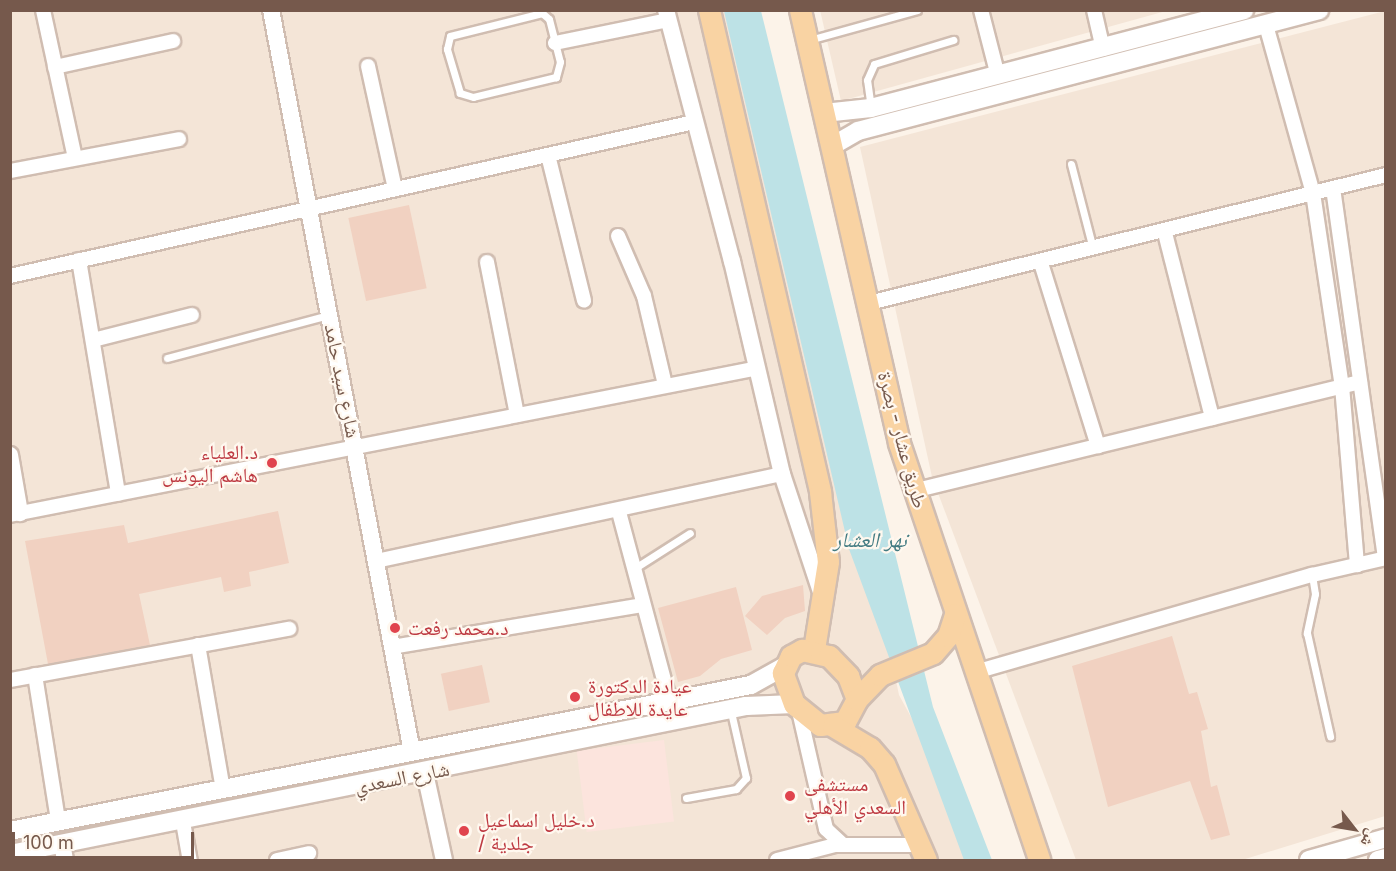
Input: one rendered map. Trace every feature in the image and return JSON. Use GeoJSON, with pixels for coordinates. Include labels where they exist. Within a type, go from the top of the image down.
{"type":"FeatureCollection","features":[{"type":"Feature","properties":{"kind":"main road"},"geometry":{"type":"LineString","coordinates":[[709,10],[816,470],[827,541],[824,600],[814,650]]}},
{"type":"Feature","properties":{"kind":"main road","name":"طريق عشار - بصرة"},"geometry":{"type":"LineString","coordinates":[[800,10],[913,491],[1039,861]]}},
{"type":"Feature","properties":{"kind":"main road"},"geometry":{"type":"LineString","coordinates":[[824,113],[871,108],[1103,49],[1188,18],[1244,10]]}},
{"type":"Feature","properties":{"kind":"main road"},"geometry":{"type":"LineString","coordinates":[[832,146],[868,128],[1264,18],[1319,10]]}},
{"type":"Feature","properties":{"kind":"main road"},"geometry":{"type":"LineString","coordinates":[[833,726],[850,717],[857,699],[887,671],[922,659],[948,636],[955,614]]}},
{"type":"Feature","properties":{"kind":"main road"},"geometry":{"type":"LineString","coordinates":[[857,699],[842,668],[814,650],[796,652],[784,667],[785,688],[796,707],[820,725],[833,726],[870,748],[884,764],[923,853]]}},
{"type":"Feature","properties":{"kind":"main road","name":"شارع السعدي"},"geometry":{"type":"LineString","coordinates":[[10,831],[759,684],[784,667]]}},
{"type":"Feature","properties":{"kind":"main road","name":"شارع السعدي"},"geometry":{"type":"LineString","coordinates":[[10,854],[64,852],[183,822],[730,709],[796,707]]}},
{"type":"Feature","properties":{"kind":"main road"},"geometry":{"type":"LineString","coordinates":[[1309,861],[1386,838]]}},
{"type":"Feature","properties":{"kind":"main road"},"geometry":{"type":"LineString","coordinates":[[1378,861],[1386,858]]}},
{"type":"Feature","properties":{"kind":"street"},"geometry":{"type":"LineString","coordinates":[[43,10],[75,158]]}},
{"type":"Feature","properties":{"kind":"street","name":"شارع سيد حامد"},"geometry":{"type":"LineString","coordinates":[[271,10],[412,753]]}},
{"type":"Feature","properties":{"kind":"street"},"geometry":{"type":"LineString","coordinates":[[981,10],[998,76]]}},
{"type":"Feature","properties":{"kind":"street"},"geometry":{"type":"LineString","coordinates":[[1094,10],[1103,49]]}},
{"type":"Feature","properties":{"kind":"street"},"geometry":{"type":"LineString","coordinates":[[555,43],[667,15],[758,368],[782,474],[824,600]]}},
{"type":"Feature","properties":{"kind":"street"},"geometry":{"type":"LineString","coordinates":[[1264,18],[1313,193],[1342,386],[1357,565]]}},
{"type":"Feature","properties":{"kind":"street"},"geometry":{"type":"LineString","coordinates":[[55,67],[173,41]]}},
{"type":"Feature","properties":{"kind":"street"},"geometry":{"type":"LineString","coordinates":[[368,66],[395,189]]}},
{"type":"Feature","properties":{"kind":"street"},"geometry":{"type":"LineString","coordinates":[[10,276],[694,122]]}},
{"type":"Feature","properties":{"kind":"street"},"geometry":{"type":"LineString","coordinates":[[10,171],[179,139]]}},
{"type":"Feature","properties":{"kind":"street"},"geometry":{"type":"LineString","coordinates":[[548,154],[584,301]]}},
{"type":"Feature","properties":{"kind":"street"},"geometry":{"type":"LineString","coordinates":[[869,303],[1165,233],[1386,175]]}},
{"type":"Feature","properties":{"kind":"street"},"geometry":{"type":"LineString","coordinates":[[975,672],[1312,575],[1385,558],[1333,188]]}},
{"type":"Feature","properties":{"kind":"street"},"geometry":{"type":"LineString","coordinates":[[1165,233],[1212,418]]}},
{"type":"Feature","properties":{"kind":"street"},"geometry":{"type":"LineString","coordinates":[[618,236],[641,286],[665,385]]}},
{"type":"Feature","properties":{"kind":"street"},"geometry":{"type":"LineString","coordinates":[[79,260],[118,494]]}},
{"type":"Feature","properties":{"kind":"street"},"geometry":{"type":"LineString","coordinates":[[487,262],[517,415]]}},
{"type":"Feature","properties":{"kind":"street"},"geometry":{"type":"LineString","coordinates":[[1041,263],[1098,446]]}},
{"type":"Feature","properties":{"kind":"street"},"geometry":{"type":"LineString","coordinates":[[93,340],[192,315]]}},
{"type":"Feature","properties":{"kind":"street"},"geometry":{"type":"LineString","coordinates":[[10,455],[15,514],[758,368]]}},
{"type":"Feature","properties":{"kind":"street"},"geometry":{"type":"LineString","coordinates":[[913,491],[1360,382]]}},
{"type":"Feature","properties":{"kind":"street"},"geometry":{"type":"LineString","coordinates":[[376,561],[619,512],[782,474]]}},
{"type":"Feature","properties":{"kind":"street"},"geometry":{"type":"LineString","coordinates":[[619,512],[635,568],[642,605],[670,702]]}},
{"type":"Feature","properties":{"kind":"street"},"geometry":{"type":"LineString","coordinates":[[392,647],[642,605]]}},
{"type":"Feature","properties":{"kind":"street"},"geometry":{"type":"LineString","coordinates":[[10,680],[289,629]]}},
{"type":"Feature","properties":{"kind":"street"},"geometry":{"type":"LineString","coordinates":[[198,645],[223,789]]}},
{"type":"Feature","properties":{"kind":"street"},"geometry":{"type":"LineString","coordinates":[[34,675],[58,821]]}},
{"type":"Feature","properties":{"kind":"street"},"geometry":{"type":"LineString","coordinates":[[796,707],[823,818],[830,836],[843,845]]}},
{"type":"Feature","properties":{"kind":"street"},"geometry":{"type":"LineString","coordinates":[[425,773],[444,861]]}},
{"type":"Feature","properties":{"kind":"street"},"geometry":{"type":"LineString","coordinates":[[791,858],[819,834],[823,818]]}},
{"type":"Feature","properties":{"kind":"street"},"geometry":{"type":"LineString","coordinates":[[183,822],[190,861]]}},
{"type":"Feature","properties":{"kind":"street"},"geometry":{"type":"LineString","coordinates":[[791,858],[843,845],[923,853]]}},
{"type":"Feature","properties":{"kind":"street"},"geometry":{"type":"LineString","coordinates":[[277,861],[309,853]]}},
{"type":"Feature","properties":{"kind":"lane"},"geometry":{"type":"LineString","coordinates":[[509,10],[512,19]]}},
{"type":"Feature","properties":{"kind":"lane"},"geometry":{"type":"LineString","coordinates":[[807,41],[917,10]]}},
{"type":"Feature","properties":{"kind":"lane"},"geometry":{"type":"LineString","coordinates":[[545,14],[555,43],[560,68],[552,81],[464,96],[448,40],[454,34],[512,19],[545,14]]}},
{"type":"Feature","properties":{"kind":"lane"},"geometry":{"type":"LineString","coordinates":[[871,108],[867,80],[874,64],[953,40]]}},
{"type":"Feature","properties":{"kind":"lane"},"geometry":{"type":"LineString","coordinates":[[1071,165],[1094,250]]}},
{"type":"Feature","properties":{"kind":"lane"},"geometry":{"type":"LineString","coordinates":[[167,358],[329,315]]}},
{"type":"Feature","properties":{"kind":"lane"},"geometry":{"type":"LineString","coordinates":[[635,568],[690,533]]}},
{"type":"Feature","properties":{"kind":"lane"},"geometry":{"type":"LineString","coordinates":[[1312,575],[1314,603],[1307,633],[1330,736]]}},
{"type":"Feature","properties":{"kind":"lane"},"geometry":{"type":"LineString","coordinates":[[686,798],[736,789],[746,778],[730,709]]}},
{"type":"Feature","properties":{"kind":"shaded area"},"geometry":{"type":"Polygon","coordinates":[[[820,10],[1166,11],[841,101],[820,10]]]}},
{"type":"Feature","properties":{"kind":"shaded area"},"geometry":{"type":"Polygon","coordinates":[[[10,11],[756,11],[899,695],[989,860],[11,860],[10,11]]]}},
{"type":"Feature","properties":{"kind":"shaded area"},"geometry":{"type":"Polygon","coordinates":[[[1385,11],[1385,816],[1242,860],[1076,860],[932,477],[860,147],[1385,11]]]}},
{"type":"Feature","properties":{"kind":"shaded area"},"geometry":{"type":"Polygon","coordinates":[[[664,740],[674,821],[587,832],[577,751],[664,740]]]}},
{"type":"Feature","properties":{"kind":"water","name":"نهر العشار"},"geometry":{"type":"Polygon","coordinates":[[[724,11],[761,11],[933,707],[992,860],[964,860],[849,549],[724,11]]]}},
{"type":"Feature","properties":{"kind":"building"},"geometry":{"type":"Polygon","coordinates":[[[409,205],[427,288],[366,301],[348,218],[409,205]]]}},
{"type":"Feature","properties":{"kind":"building"},"geometry":{"type":"Polygon","coordinates":[[[278,511],[289,563],[249,572],[251,586],[224,592],[221,577],[139,594],[150,645],[48,664],[25,541],[124,525],[128,543],[278,511]]]}},
{"type":"Feature","properties":{"kind":"building"},"geometry":{"type":"Polygon","coordinates":[[[803,585],[805,611],[785,618],[767,635],[745,616],[762,596],[803,585]]]}},
{"type":"Feature","properties":{"kind":"building"},"geometry":{"type":"Polygon","coordinates":[[[736,587],[752,650],[721,659],[700,676],[678,682],[658,608],[736,587]]]}},
{"type":"Feature","properties":{"kind":"building"},"geometry":{"type":"Polygon","coordinates":[[[1172,636],[1189,694],[1197,692],[1208,729],[1201,731],[1211,787],[1217,785],[1230,835],[1211,840],[1190,781],[1108,807],[1072,666],[1172,636]]]}},
{"type":"Feature","properties":{"kind":"building"},"geometry":{"type":"Polygon","coordinates":[[[482,665],[490,702],[449,711],[441,674],[482,665]]]}},
{"type":"Feature","properties":{"kind":"place","name":"د.العلياء هاشم اليونس"},"geometry":{"type":"Point","coordinates":[272,463]}},
{"type":"Feature","properties":{"kind":"place","name":"د.محمد رفعت"},"geometry":{"type":"Point","coordinates":[395,628]}},
{"type":"Feature","properties":{"kind":"place","name":"عيادة الدكتورة عايدة للاطفال"},"geometry":{"type":"Point","coordinates":[575,697]}},
{"type":"Feature","properties":{"kind":"place","name":"مستشفى السعدي الأهلي"},"geometry":{"type":"Point","coordinates":[790,796]}},
{"type":"Feature","properties":{"kind":"place","name":"د.خليل اسماعيل / جلدية"},"geometry":{"type":"Point","coordinates":[464,831]}}]}
